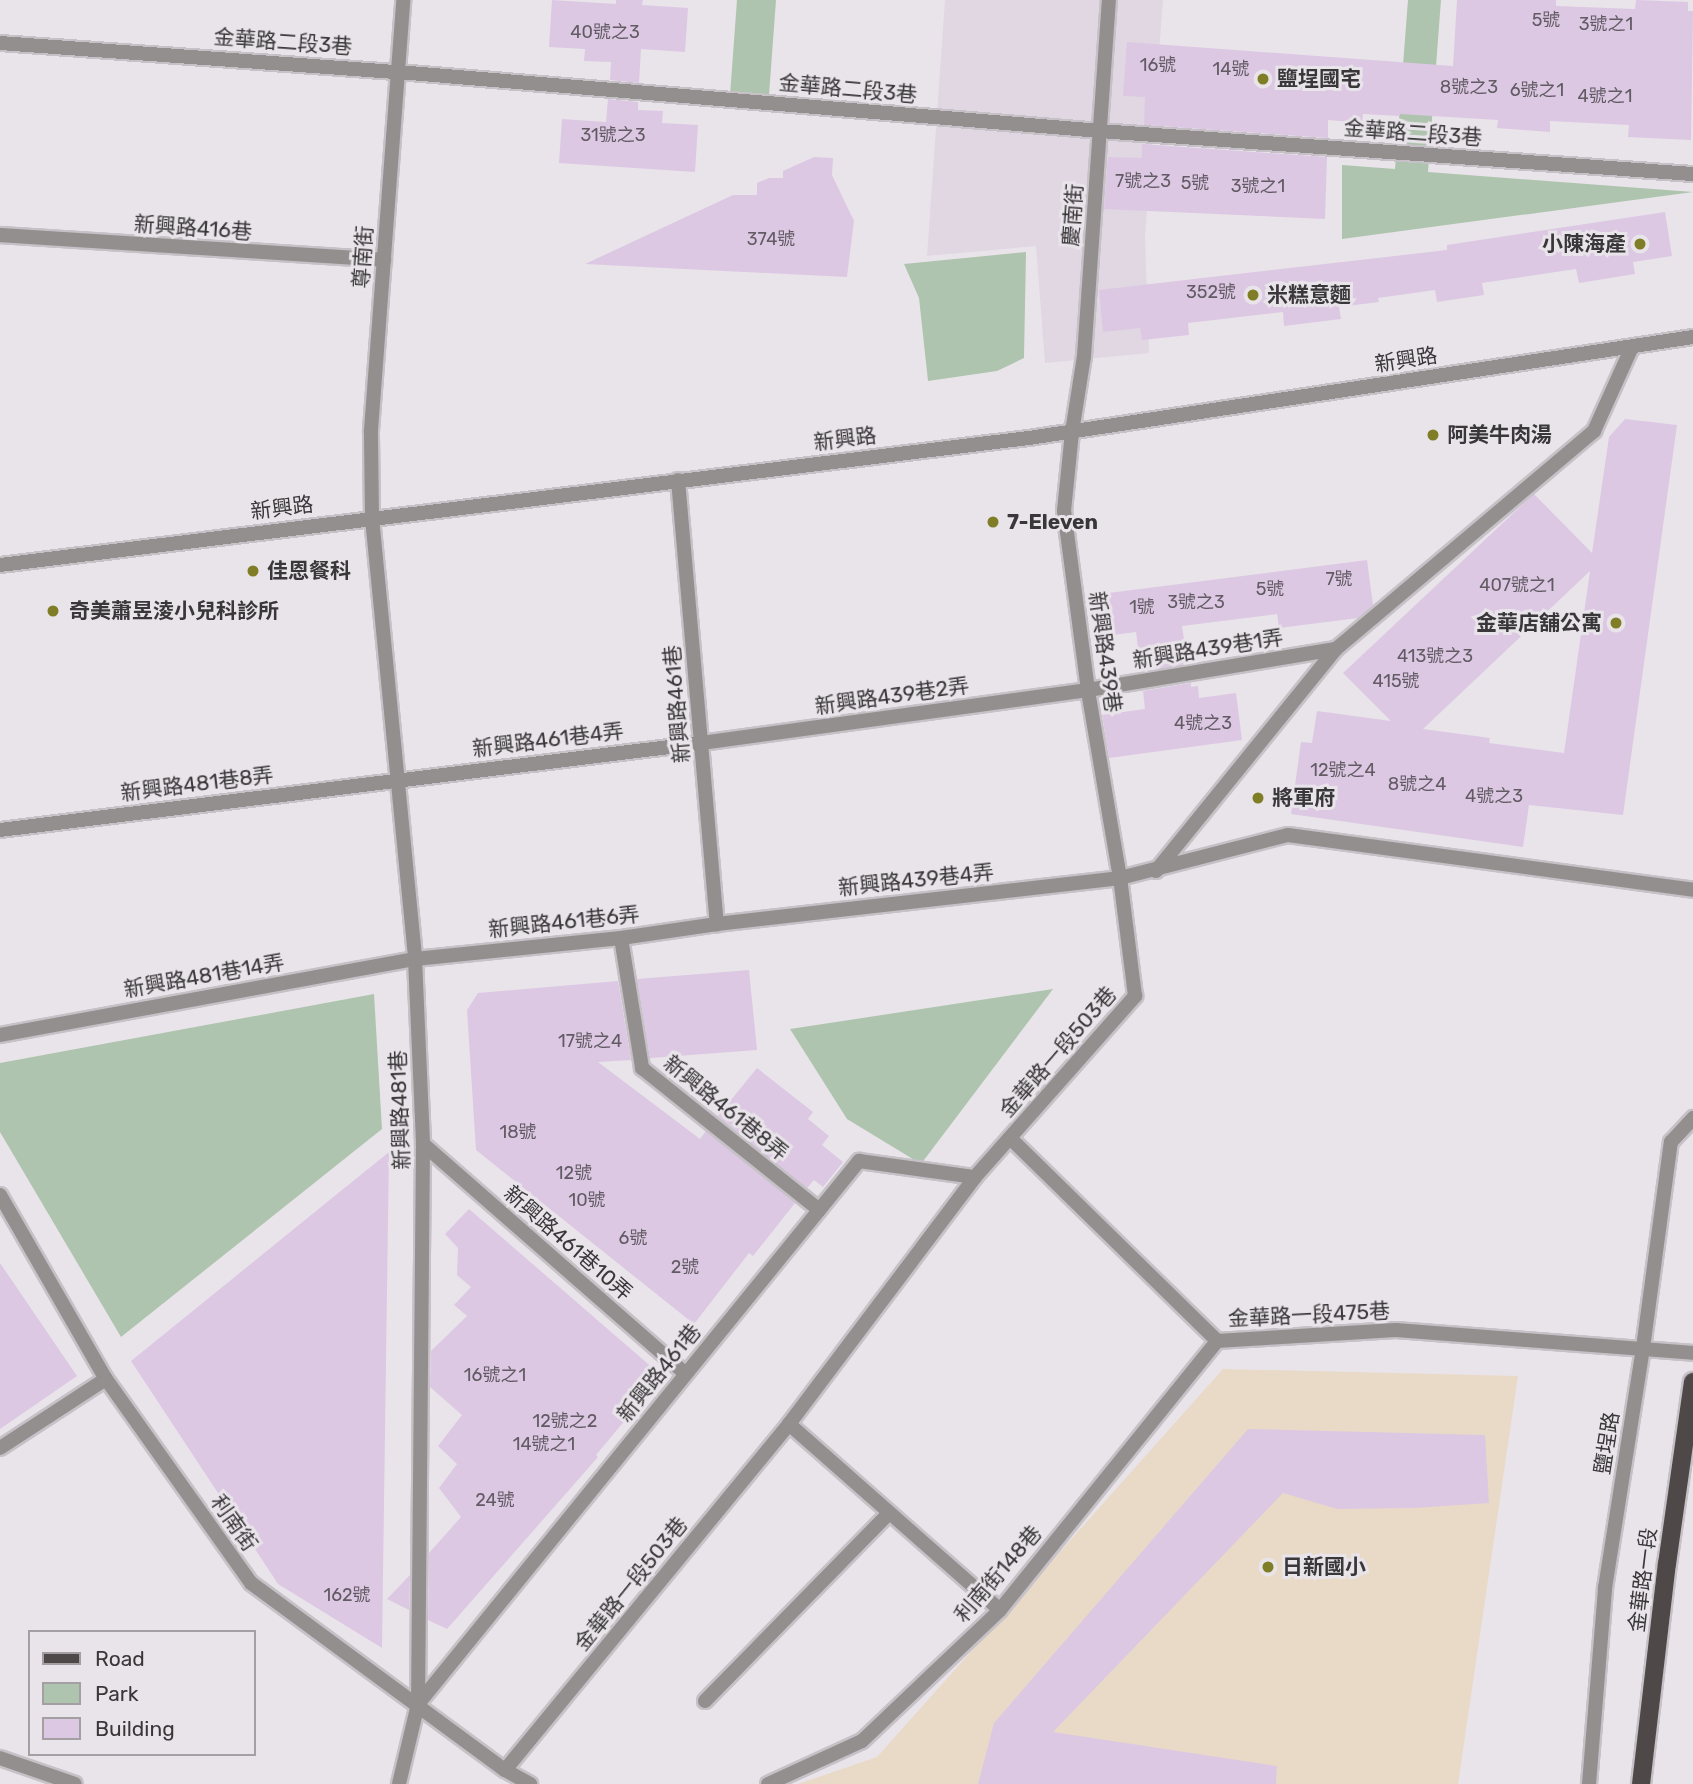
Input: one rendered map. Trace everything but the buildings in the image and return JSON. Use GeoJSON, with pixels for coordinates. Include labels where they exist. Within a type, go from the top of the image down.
{"type":"FeatureCollection","features":[{"type":"Feature","properties":{"kind":"main road","name":"金華路一段"},"geometry":{"type":"LineString","coordinates":[[1641,1784],[1693,1382]]}},
{"type":"Feature","properties":{"kind":"street","name":"尊南街"},"geometry":{"type":"LineString","coordinates":[[372,518],[371,430],[403,0]]}},
{"type":"Feature","properties":{"kind":"street","name":"慶南街"},"geometry":{"type":"LineString","coordinates":[[1072,432],[1084,356],[1109,0]]}},
{"type":"Feature","properties":{"kind":"street","name":"金華路二段3巷"},"geometry":{"type":"LineString","coordinates":[[0,43],[398,72],[1100,131],[1693,174]]}},
{"type":"Feature","properties":{"kind":"street","name":"新興路416巷"},"geometry":{"type":"LineString","coordinates":[[0,235],[384,260]]}},
{"type":"Feature","properties":{"kind":"street","name":"新興路"},"geometry":{"type":"LineString","coordinates":[[0,565],[1072,432],[1693,337]]}},
{"type":"Feature","properties":{"kind":"street"},"geometry":{"type":"LineString","coordinates":[[1156,871],[1336,649],[1594,431],[1632,348]]}},
{"type":"Feature","properties":{"kind":"street","name":"新興路439巷"},"geometry":{"type":"LineString","coordinates":[[1072,432],[1064,511],[1088,690],[1120,878]]}},
{"type":"Feature","properties":{"kind":"street","name":"新興路461巷"},"geometry":{"type":"LineString","coordinates":[[678,480],[717,924]]}},
{"type":"Feature","properties":{"kind":"street","name":"新興路481巷"},"geometry":{"type":"LineString","coordinates":[[372,518],[415,959],[423,1144],[418,1704]]}},
{"type":"Feature","properties":{"kind":"street","name":"新興路439巷1弄"},"geometry":{"type":"LineString","coordinates":[[1088,690],[1336,649]]}},
{"type":"Feature","properties":{"kind":"street","name":"新興路439巷2弄"},"geometry":{"type":"LineString","coordinates":[[701,743],[1088,690]]}},
{"type":"Feature","properties":{"kind":"street","name":"新興路461巷4弄"},"geometry":{"type":"LineString","coordinates":[[399,779],[701,743]]}},
{"type":"Feature","properties":{"kind":"street","name":"新興路481巷8弄"},"geometry":{"type":"LineString","coordinates":[[0,830],[399,779]]}},
{"type":"Feature","properties":{"kind":"street"},"geometry":{"type":"LineString","coordinates":[[1120,878],[1289,835],[1693,890]]}},
{"type":"Feature","properties":{"kind":"street","name":"新興路439巷4弄"},"geometry":{"type":"LineString","coordinates":[[717,924],[1120,878]]}},
{"type":"Feature","properties":{"kind":"street","name":"金華路一段503巷"},"geometry":{"type":"LineString","coordinates":[[505,1770],[789,1424],[975,1177],[1135,996],[1120,878]]}},
{"type":"Feature","properties":{"kind":"street","name":"新興路461巷6弄"},"geometry":{"type":"LineString","coordinates":[[415,959],[621,938],[717,924]]}},
{"type":"Feature","properties":{"kind":"street","name":"新興路461巷8弄"},"geometry":{"type":"LineString","coordinates":[[621,938],[642,1068],[819,1210]]}},
{"type":"Feature","properties":{"kind":"street","name":"新興路481巷14弄"},"geometry":{"type":"LineString","coordinates":[[0,1035],[415,959]]}},
{"type":"Feature","properties":{"kind":"street","name":"鹽埕路"},"geometry":{"type":"LineString","coordinates":[[1589,1784],[1605,1588],[1643,1348],[1671,1142],[1693,1118]]}},
{"type":"Feature","properties":{"kind":"street","name":"金華路一段475巷"},"geometry":{"type":"LineString","coordinates":[[1010,1138],[1217,1341],[1396,1330],[1693,1353]]}},
{"type":"Feature","properties":{"kind":"street","name":"新興路461巷10弄"},"geometry":{"type":"LineString","coordinates":[[423,1144],[685,1373]]}},
{"type":"Feature","properties":{"kind":"street","name":"新興路461巷"},"geometry":{"type":"LineString","coordinates":[[418,1704],[859,1161],[975,1177]]}},
{"type":"Feature","properties":{"kind":"street","name":"利南街"},"geometry":{"type":"LineString","coordinates":[[0,1195],[106,1379],[251,1583],[505,1770],[530,1784]]}},
{"type":"Feature","properties":{"kind":"street","name":"利南街148巷"},"geometry":{"type":"LineString","coordinates":[[768,1784],[862,1741],[1000,1610],[1217,1341]]}},
{"type":"Feature","properties":{"kind":"street"},"geometry":{"type":"LineString","coordinates":[[0,1448],[106,1379]]}},
{"type":"Feature","properties":{"kind":"street"},"geometry":{"type":"LineString","coordinates":[[789,1424],[1000,1610]]}},
{"type":"Feature","properties":{"kind":"street"},"geometry":{"type":"LineString","coordinates":[[705,1701],[889,1513]]}},
{"type":"Feature","properties":{"kind":"street"},"geometry":{"type":"LineString","coordinates":[[399,1784],[418,1704]]}},
{"type":"Feature","properties":{"kind":"street"},"geometry":{"type":"LineString","coordinates":[[0,1758],[75,1784]]}},
{"type":"Feature","properties":{"kind":"shaded area"},"geometry":{"type":"Polygon","coordinates":[[[945,0],[1163,0],[1145,237],[1149,353],[1045,363],[1036,246],[927,256],[945,0]]]}},
{"type":"Feature","properties":{"kind":"shaded area","name":"日新國小"},"geometry":{"type":"Polygon","coordinates":[[[1223,1369],[1518,1376],[1458,1784],[798,1784],[877,1757],[1223,1369]]]}},
{"type":"Feature","properties":{"kind":"green space"},"geometry":{"type":"Polygon","coordinates":[[[737,0],[776,0],[769,95],[730,95],[737,0]]]}},
{"type":"Feature","properties":{"kind":"green space"},"geometry":{"type":"Polygon","coordinates":[[[1408,0],[1441,0],[1428,172],[1693,192],[1342,239],[1342,165],[1395,169],[1408,0]]]}},
{"type":"Feature","properties":{"kind":"green space"},"geometry":{"type":"Polygon","coordinates":[[[1026,252],[1024,358],[997,371],[928,381],[919,298],[904,264],[1026,252]]]}},
{"type":"Feature","properties":{"kind":"green space"},"geometry":{"type":"Polygon","coordinates":[[[1053,989],[921,1164],[847,1119],[790,1029],[1053,989]]]}},
{"type":"Feature","properties":{"kind":"green space"},"geometry":{"type":"Polygon","coordinates":[[[374,994],[382,1129],[121,1337],[0,1132],[0,1063],[374,994]]]}},
{"type":"Feature","properties":{"kind":"place","name":"鹽埕國宅"},"geometry":{"type":"Point","coordinates":[1263,79]}},
{"type":"Feature","properties":{"kind":"place","name":"小陳海產"},"geometry":{"type":"Point","coordinates":[1640,244]}},
{"type":"Feature","properties":{"kind":"place","name":"米糕意麵"},"geometry":{"type":"Point","coordinates":[1253,295]}},
{"type":"Feature","properties":{"kind":"place","name":"阿美牛肉湯"},"geometry":{"type":"Point","coordinates":[1433,435]}},
{"type":"Feature","properties":{"kind":"place","name":"7-Eleven"},"geometry":{"type":"Point","coordinates":[993,522]}},
{"type":"Feature","properties":{"kind":"place","name":"佳恩餐科"},"geometry":{"type":"Point","coordinates":[253,571]}},
{"type":"Feature","properties":{"kind":"place","name":"奇美蕭昱淩小兒科診所"},"geometry":{"type":"Point","coordinates":[53,611]}},
{"type":"Feature","properties":{"kind":"place","name":"金華店舖公寓"},"geometry":{"type":"Point","coordinates":[1616,623]}},
{"type":"Feature","properties":{"kind":"place","name":"將軍府"},"geometry":{"type":"Point","coordinates":[1258,798]}},
{"type":"Feature","properties":{"kind":"place","name":"日新國小"},"geometry":{"type":"Point","coordinates":[1268,1567]}}]}
